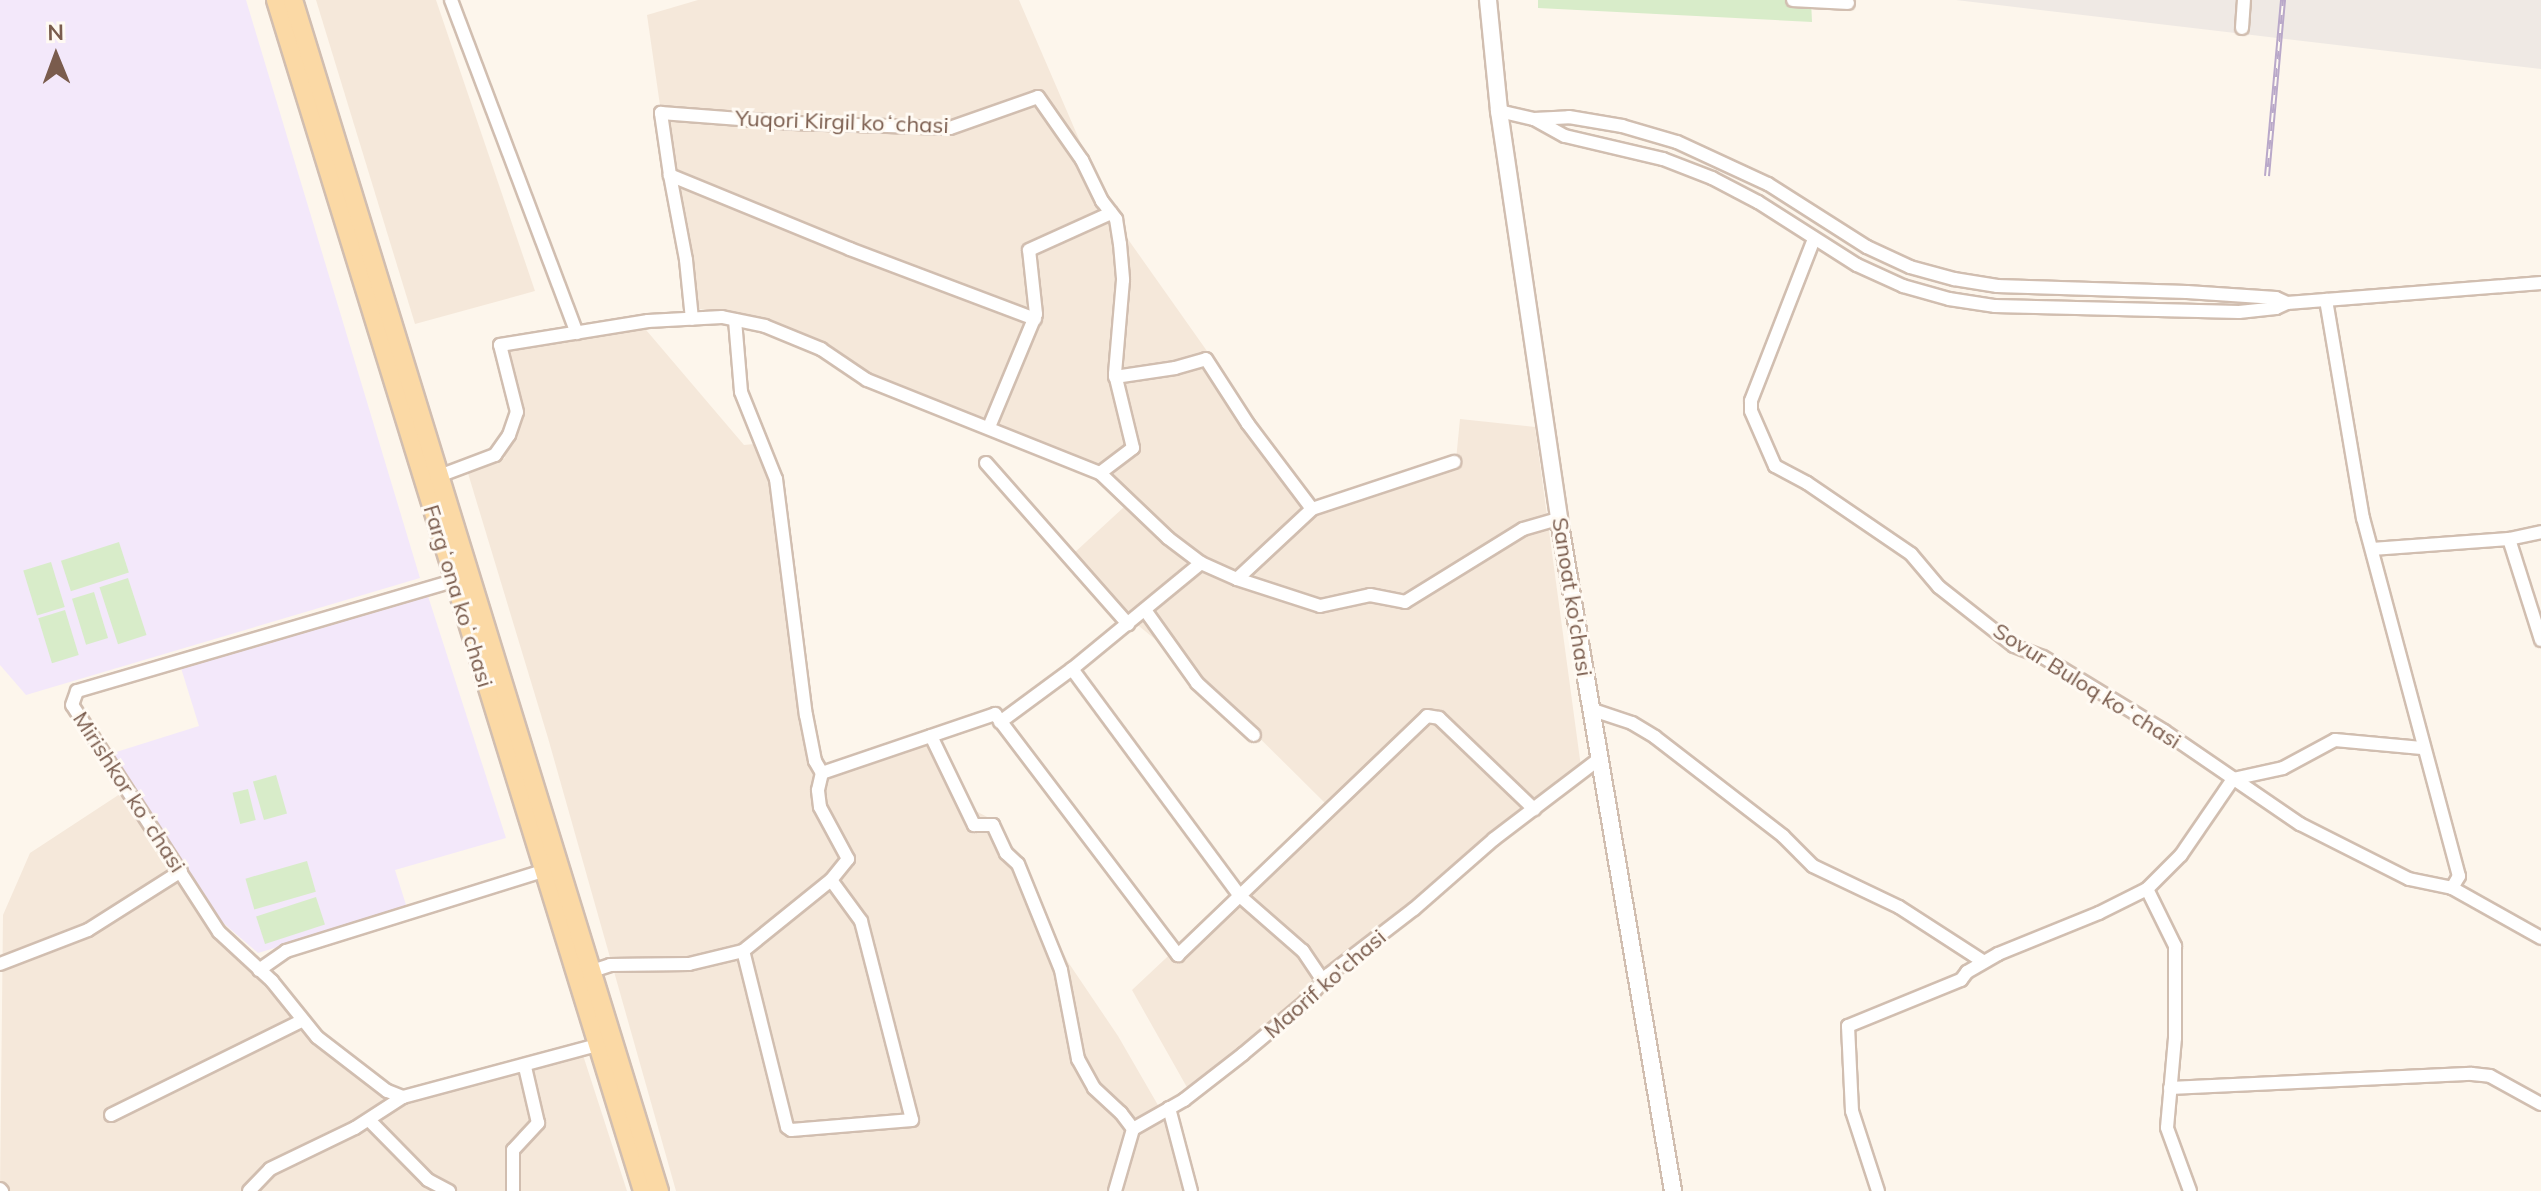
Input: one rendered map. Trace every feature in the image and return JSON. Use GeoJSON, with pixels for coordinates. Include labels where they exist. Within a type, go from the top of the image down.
{"type":"FeatureCollection","features":[{"type":"Feature","properties":{"kind":"main road","name":"Fargʻona koʻchasi"},"geometry":{"type":"LineString","coordinates":[[276,0],[454,581],[480,636],[583,974],[597,1045],[643,1191]]}},
{"type":"Feature","properties":{"kind":"main road","name":"Fargʻona koʻchasi"},"geometry":{"type":"LineString","coordinates":[[293,0],[439,476],[543,871],[583,974],[659,1191]]}},
{"type":"Feature","properties":{"kind":"main road","name":"Sanoat ko'chasi"},"geometry":{"type":"LineString","coordinates":[[1488,0],[1499,111],[1559,519],[1673,1191]]}},
{"type":"Feature","properties":{"kind":"street"},"geometry":{"type":"LineString","coordinates":[[451,0],[526,206],[563,288],[577,333]]}},
{"type":"Feature","properties":{"kind":"street"},"geometry":{"type":"LineString","coordinates":[[1793,0],[1848,3]]}},
{"type":"Feature","properties":{"kind":"street"},"geometry":{"type":"LineString","coordinates":[[2242,28],[2244,0]]}},
{"type":"Feature","properties":{"kind":"street","name":"Yuqori Kirgil koʻchasi"},"geometry":{"type":"LineString","coordinates":[[692,319],[661,113],[793,123],[950,128],[1038,97],[1082,160],[1116,219],[1123,280],[1116,335],[1115,377],[1133,448],[1100,473]]}},
{"type":"Feature","properties":{"kind":"street"},"geometry":{"type":"LineString","coordinates":[[1499,111],[1534,119],[1565,136],[1633,150],[1712,178],[1758,202],[1857,265],[1903,286],[1949,299],[1995,306],[2216,312],[2276,308],[2287,303],[2541,283]]}},
{"type":"Feature","properties":{"kind":"street"},"geometry":{"type":"LineString","coordinates":[[1534,119],[1569,117],[1677,142],[1768,184],[1867,247],[1910,267],[1997,286],[2276,298],[2287,303]]}},
{"type":"Feature","properties":{"kind":"street"},"geometry":{"type":"LineString","coordinates":[[670,175],[850,249],[1035,319]]}},
{"type":"Feature","properties":{"kind":"street"},"geometry":{"type":"LineString","coordinates":[[989,427],[1035,319],[1029,250],[1111,213]]}},
{"type":"Feature","properties":{"kind":"street","name":"Sovur Buloq koʻchasi"},"geometry":{"type":"LineString","coordinates":[[1814,239],[1751,401],[1751,411],[1775,466],[1807,483],[1911,554],[1939,587],[2014,646],[2043,657],[2300,824],[2409,879],[2452,888],[2541,938]]}},
{"type":"Feature","properties":{"kind":"street"},"geometry":{"type":"LineString","coordinates":[[1857,265],[1867,247]]}},
{"type":"Feature","properties":{"kind":"street"},"geometry":{"type":"LineString","coordinates":[[2216,295],[2216,312]]}},
{"type":"Feature","properties":{"kind":"street"},"geometry":{"type":"LineString","coordinates":[[2326,300],[2363,518],[2422,748],[2438,792],[2459,876],[2452,888]]}},
{"type":"Feature","properties":{"kind":"street"},"geometry":{"type":"LineString","coordinates":[[439,476],[495,455],[509,435],[517,412],[500,345],[648,321],[735,320],[765,326],[821,349],[867,380],[1100,473],[1168,538],[1201,563],[1237,579],[1320,606],[1370,595],[1405,602],[1523,529],[1559,519]]}},
{"type":"Feature","properties":{"kind":"street"},"geometry":{"type":"LineString","coordinates":[[583,974],[630,964],[689,964],[743,951],[831,880],[848,859],[820,807],[818,790],[822,773],[815,761],[806,715],[776,479],[741,392],[735,320]]}},
{"type":"Feature","properties":{"kind":"street"},"geometry":{"type":"LineString","coordinates":[[1115,377],[1175,368],[1206,359],[1248,424],[1312,509]]}},
{"type":"Feature","properties":{"kind":"street"},"geometry":{"type":"LineString","coordinates":[[1237,579],[1312,509],[1454,462]]}},
{"type":"Feature","properties":{"kind":"street"},"geometry":{"type":"LineString","coordinates":[[986,463],[1128,624]]}},
{"type":"Feature","properties":{"kind":"street"},"geometry":{"type":"LineString","coordinates":[[2372,549],[2509,539],[2541,532]]}},
{"type":"Feature","properties":{"kind":"street"},"geometry":{"type":"LineString","coordinates":[[2509,539],[2541,640]]}},
{"type":"Feature","properties":{"kind":"street"},"geometry":{"type":"LineString","coordinates":[[1000,722],[1072,669],[1201,563]]}},
{"type":"Feature","properties":{"kind":"street","name":"Mirishkor koʻchasi"},"geometry":{"type":"LineString","coordinates":[[403,1097],[387,1091],[301,1021],[259,970],[219,932],[72,705],[77,691],[454,581]]}},
{"type":"Feature","properties":{"kind":"street"},"geometry":{"type":"LineString","coordinates":[[1145,610],[1197,683],[1254,735]]}},
{"type":"Feature","properties":{"kind":"street"},"geometry":{"type":"LineString","coordinates":[[1072,669],[1241,897],[1303,951],[1323,981]]}},
{"type":"Feature","properties":{"kind":"street"},"geometry":{"type":"LineString","coordinates":[[1590,709],[1632,723],[1655,737],[1783,836],[1813,866],[1899,907],[1984,962]]}},
{"type":"Feature","properties":{"kind":"street"},"geometry":{"type":"LineString","coordinates":[[822,773],[995,714],[1178,955],[1427,716],[1439,718],[1534,809]]}},
{"type":"Feature","properties":{"kind":"street"},"geometry":{"type":"LineString","coordinates":[[931,736],[974,825],[993,825],[1006,853],[1018,864],[1061,970],[1078,1059],[1094,1088],[1133,1129],[1115,1191]]}},
{"type":"Feature","properties":{"kind":"street"},"geometry":{"type":"LineString","coordinates":[[1878,1191],[1852,1111],[1848,1026],[1961,980],[1967,972],[1984,962],[2147,889],[2181,855],[2233,779],[2283,768],[2335,740],[2422,748]]}},
{"type":"Feature","properties":{"kind":"street","name":"Maorif ko'chasi"},"geometry":{"type":"LineString","coordinates":[[1133,1129],[1169,1108],[1243,1054],[1304,1003],[1323,981],[1599,759]]}},
{"type":"Feature","properties":{"kind":"street"},"geometry":{"type":"LineString","coordinates":[[0,964],[88,930],[181,871]]}},
{"type":"Feature","properties":{"kind":"street"},"geometry":{"type":"LineString","coordinates":[[259,970],[286,951],[543,871]]}},
{"type":"Feature","properties":{"kind":"street"},"geometry":{"type":"LineString","coordinates":[[743,951],[787,1127],[791,1130],[912,1120],[861,921],[831,880]]}},
{"type":"Feature","properties":{"kind":"street"},"geometry":{"type":"LineString","coordinates":[[2147,889],[2175,946],[2175,1038],[2167,1128],[2190,1191]]}},
{"type":"Feature","properties":{"kind":"street"},"geometry":{"type":"LineString","coordinates":[[111,1115],[301,1021]]}},
{"type":"Feature","properties":{"kind":"street"},"geometry":{"type":"LineString","coordinates":[[249,1191],[266,1187],[270,1169],[369,1120],[403,1097],[525,1067],[597,1045]]}},
{"type":"Feature","properties":{"kind":"street"},"geometry":{"type":"LineString","coordinates":[[513,1191],[513,1150],[538,1123],[525,1067]]}},
{"type":"Feature","properties":{"kind":"street"},"geometry":{"type":"LineString","coordinates":[[2170,1088],[2472,1074],[2490,1076],[2541,1104]]}},
{"type":"Feature","properties":{"kind":"street"},"geometry":{"type":"LineString","coordinates":[[1169,1108],[1191,1191]]}},
{"type":"Feature","properties":{"kind":"street"},"geometry":{"type":"LineString","coordinates":[[369,1120],[428,1180],[449,1191]]}},
{"type":"Feature","properties":{"kind":"shaded area"},"geometry":{"type":"Polygon","coordinates":[[[0,0],[246,0],[420,578],[26,695],[0,665],[0,0]]]}},
{"type":"Feature","properties":{"kind":"shaded area"},"geometry":{"type":"Polygon","coordinates":[[[316,0],[436,0],[535,291],[415,324],[316,0]]]}},
{"type":"Feature","properties":{"kind":"shaded area"},"geometry":{"type":"Polygon","coordinates":[[[698,0],[1019,0],[1113,218],[1315,504],[1456,460],[1460,419],[1535,427],[1581,767],[1193,1098],[1132,990],[1328,806],[1185,664],[1128,617],[1073,554],[1124,507],[1084,468],[730,313],[699,309],[670,175],[647,15],[698,0]]]}},
{"type":"Feature","properties":{"kind":"shaded area"},"geometry":{"type":"Polygon","coordinates":[[[1956,0],[2541,0],[2541,69],[1956,0]]]}},
{"type":"Feature","properties":{"kind":"shaded area"},"geometry":{"type":"Polygon","coordinates":[[[641,324],[744,445],[764,443],[818,770],[932,733],[966,806],[997,822],[1068,962],[1118,1036],[1166,1119],[1185,1191],[676,1191],[548,738],[467,470],[505,458],[503,447],[519,412],[503,345],[641,324]]]}},
{"type":"Feature","properties":{"kind":"shaded area"},"geometry":{"type":"Polygon","coordinates":[[[428,596],[506,838],[395,870],[407,908],[258,953],[222,922],[113,753],[199,726],[181,668],[428,596]]]}},
{"type":"Feature","properties":{"kind":"shaded area"},"geometry":{"type":"Polygon","coordinates":[[[123,792],[217,933],[296,1022],[388,1098],[409,1104],[582,1052],[627,1191],[0,1191],[3,915],[30,853],[123,792]]]}},
{"type":"Feature","properties":{"kind":"green space"},"geometry":{"type":"Polygon","coordinates":[[[1538,0],[1811,0],[1812,22],[1538,8],[1538,0]]]}},
{"type":"Feature","properties":{"kind":"green space"},"geometry":{"type":"Polygon","coordinates":[[[119,542],[129,572],[71,591],[61,561],[119,542]]]}},
{"type":"Feature","properties":{"kind":"green space"},"geometry":{"type":"Polygon","coordinates":[[[51,562],[65,607],[37,615],[23,570],[51,562]]]}},
{"type":"Feature","properties":{"kind":"green space"},"geometry":{"type":"Polygon","coordinates":[[[128,578],[147,635],[118,644],[99,587],[128,578]]]}},
{"type":"Feature","properties":{"kind":"green space"},"geometry":{"type":"Polygon","coordinates":[[[94,592],[108,638],[86,645],[72,599],[94,592]]]}},
{"type":"Feature","properties":{"kind":"green space"},"geometry":{"type":"Polygon","coordinates":[[[65,610],[79,655],[52,663],[38,618],[65,610]]]}},
{"type":"Feature","properties":{"kind":"green space"},"geometry":{"type":"Polygon","coordinates":[[[276,775],[287,813],[264,820],[253,782],[276,775]]]}},
{"type":"Feature","properties":{"kind":"green space"},"geometry":{"type":"Polygon","coordinates":[[[248,789],[256,820],[240,824],[232,793],[248,789]]]}},
{"type":"Feature","properties":{"kind":"green space"},"geometry":{"type":"Polygon","coordinates":[[[307,861],[316,892],[254,909],[245,879],[307,861]]]}},
{"type":"Feature","properties":{"kind":"green space"},"geometry":{"type":"Polygon","coordinates":[[[316,897],[325,925],[265,944],[256,916],[316,897]]]}},
{"type":"Feature","properties":{"kind":"railway"},"geometry":{"type":"LineString","coordinates":[[2267,176],[2283,0]]}}]}
